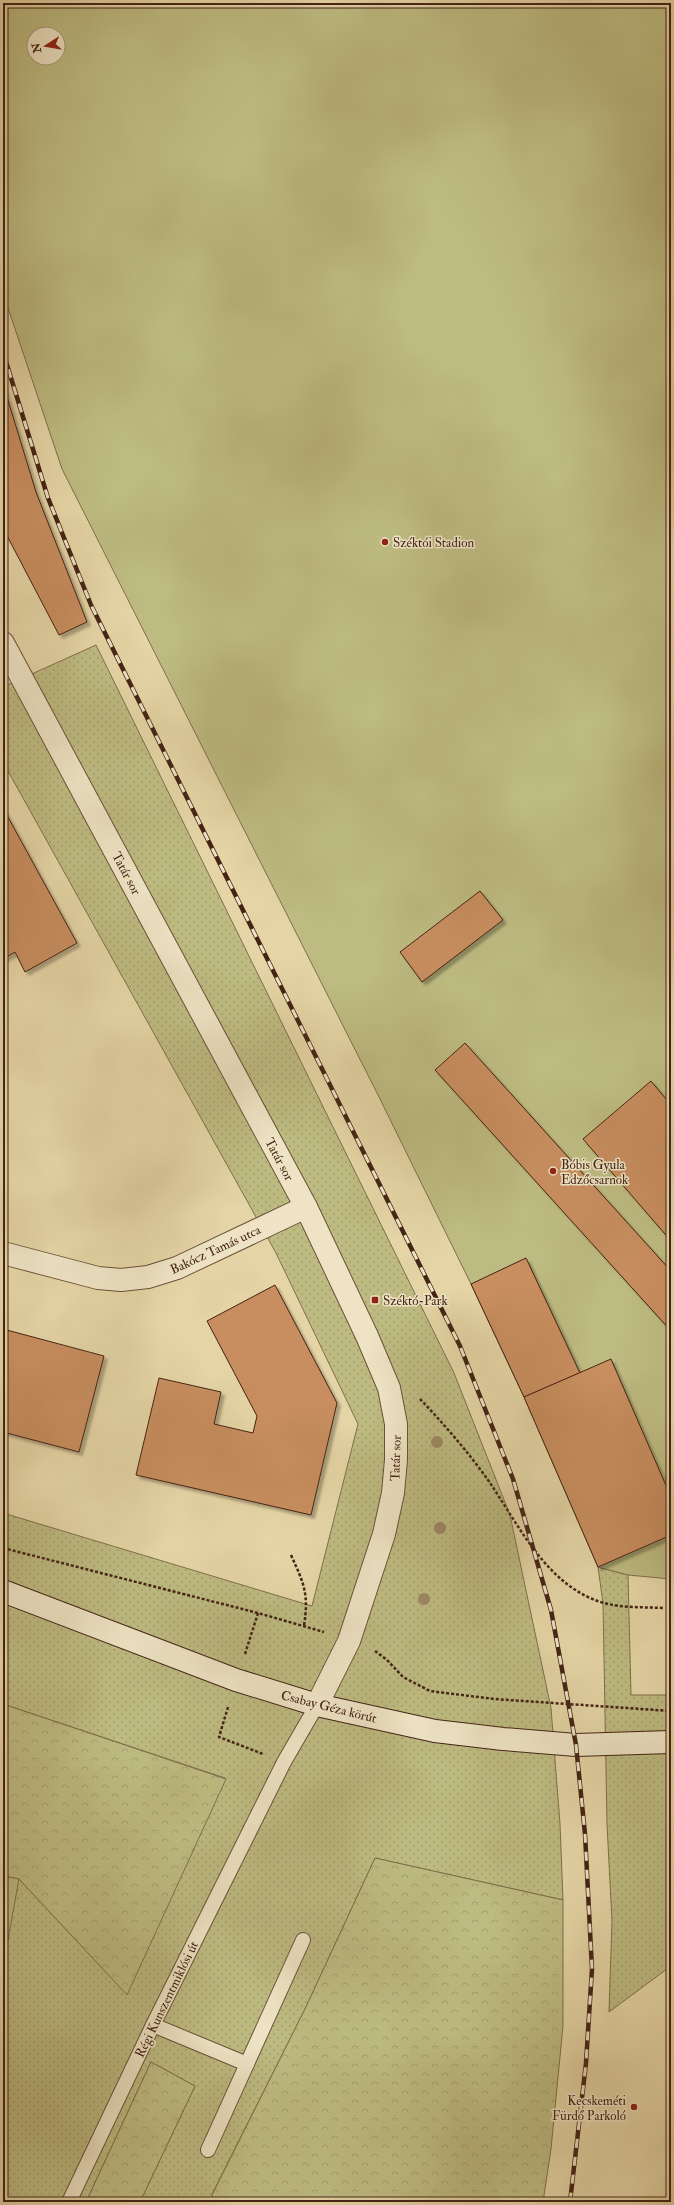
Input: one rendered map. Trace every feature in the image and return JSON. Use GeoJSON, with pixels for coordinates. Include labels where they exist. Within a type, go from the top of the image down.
{"type":"FeatureCollection","features":[{"type":"Feature","properties":{"kind":"street","name":"Tatár sor"},"geometry":{"type":"LineString","coordinates":[[3,643],[306,1207],[389,1388],[396,1424],[396,1460],[393,1493],[384,1534],[349,1641],[316,1705]]}},
{"type":"Feature","properties":{"kind":"street","name":"Bakócz Tamás utca"},"geometry":{"type":"LineString","coordinates":[[3,1253],[98,1278],[121,1280],[148,1277],[177,1268],[306,1207]]}},
{"type":"Feature","properties":{"kind":"street","name":"Csabay Géza körút"},"geometry":{"type":"LineString","coordinates":[[3,1591],[236,1680],[316,1705],[435,1731],[503,1739],[576,1745],[671,1742]]}},
{"type":"Feature","properties":{"kind":"lane","name":"Régi Kunszentmiklósi út"},"geometry":{"type":"LineString","coordinates":[[69,2202],[153,2025],[268,1798],[284,1762],[316,1705]]}},
{"type":"Feature","properties":{"kind":"lane"},"geometry":{"type":"LineString","coordinates":[[208,2150],[303,1940]]}},
{"type":"Feature","properties":{"kind":"lane"},"geometry":{"type":"LineString","coordinates":[[153,2025],[247,2064]]}},
{"type":"Feature","properties":{"kind":"path"},"geometry":{"type":"LineString","coordinates":[[418,1397],[487,1480],[510,1515],[551,1571],[577,1590],[603,1603],[629,1607],[664,1608]]}},
{"type":"Feature","properties":{"kind":"path"},"geometry":{"type":"LineString","coordinates":[[3,1548],[304,1626],[370,1648],[387,1660],[403,1677],[430,1691],[494,1699],[671,1711]]}},
{"type":"Feature","properties":{"kind":"path"},"geometry":{"type":"LineString","coordinates":[[292,1554],[306,1588],[308,1605],[304,1626]]}},
{"type":"Feature","properties":{"kind":"green space","name":"Széktói Stadion"},"geometry":{"type":"Polygon","coordinates":[[[3,3],[671,3],[671,1579],[628,1575],[598,1567],[524,1397],[471,1284],[379,1097],[62,469],[3,293],[3,3]]]}},
{"type":"Feature","properties":{"kind":"green space"},"geometry":{"type":"Polygon","coordinates":[[[96,645],[454,1373],[510,1515],[551,1708],[560,1824],[563,1900],[375,1858],[305,2009],[212,2194],[214,2202],[140,2202],[195,2086],[151,2062],[86,2202],[3,2202],[3,1876],[19,1879],[127,1994],[225,1778],[3,1704],[3,1513],[312,1606],[358,1424],[276,1253],[3,762],[3,687],[96,645]]]}},
{"type":"Feature","properties":{"kind":"green space"},"geometry":{"type":"Polygon","coordinates":[[[598,1567],[628,1575],[631,1695],[671,1695],[671,1966],[609,2012],[612,1921],[607,1824],[603,1603],[598,1567]]]}},
{"type":"Feature","properties":{"kind":"green space"},"geometry":{"type":"Polygon","coordinates":[[[3,1704],[226,1779],[127,1995],[19,1879],[3,1876],[3,1704]]]}},
{"type":"Feature","properties":{"kind":"green space"},"geometry":{"type":"Polygon","coordinates":[[[375,1858],[563,1900],[563,2026],[551,2149],[543,2202],[214,2202],[212,2195],[305,2009],[375,1858]]]}},
{"type":"Feature","properties":{"kind":"green space"},"geometry":{"type":"Polygon","coordinates":[[[3,1876],[19,1879],[3,1967],[3,1876]]]}},
{"type":"Feature","properties":{"kind":"green space"},"geometry":{"type":"Polygon","coordinates":[[[151,2062],[195,2086],[140,2202],[86,2202],[151,2062]]]}},
{"type":"Feature","properties":{"kind":"building"},"geometry":{"type":"Polygon","coordinates":[[[3,384],[36,492],[87,622],[59,635],[3,528],[3,384]]]}},
{"type":"Feature","properties":{"kind":"building"},"geometry":{"type":"Polygon","coordinates":[[[3,808],[77,943],[25,972],[15,952],[3,959],[3,808]]]}},
{"type":"Feature","properties":{"kind":"building"},"geometry":{"type":"Polygon","coordinates":[[[480,891],[503,920],[422,982],[400,952],[480,891]]]}},
{"type":"Feature","properties":{"kind":"building","name":"Bóbis Gyula Edzőcsarnok"},"geometry":{"type":"Polygon","coordinates":[[[465,1043],[671,1271],[671,1331],[435,1070],[465,1043]]]}},
{"type":"Feature","properties":{"kind":"building"},"geometry":{"type":"Polygon","coordinates":[[[651,1081],[671,1105],[671,1241],[583,1139],[651,1081]]]}},
{"type":"Feature","properties":{"kind":"building"},"geometry":{"type":"Polygon","coordinates":[[[526,1258],[580,1373],[524,1397],[471,1284],[526,1258]]]}},
{"type":"Feature","properties":{"kind":"building"},"geometry":{"type":"Polygon","coordinates":[[[275,1285],[337,1403],[311,1515],[136,1475],[159,1378],[221,1392],[214,1424],[253,1433],[257,1416],[207,1321],[275,1285]]]}},
{"type":"Feature","properties":{"kind":"building"},"geometry":{"type":"Polygon","coordinates":[[[3,1329],[104,1356],[79,1452],[3,1432],[3,1329]]]}},
{"type":"Feature","properties":{"kind":"building"},"geometry":{"type":"Polygon","coordinates":[[[611,1359],[671,1497],[671,1535],[598,1567],[524,1397],[611,1359]]]}},
{"type":"Feature","properties":{"kind":"railway"},"geometry":{"type":"LineString","coordinates":[[3,352],[48,498],[91,605],[460,1346],[513,1479],[551,1610],[576,1745],[585,1834],[592,1969],[586,2063],[570,2202]]}},
{"type":"Feature","properties":{"kind":"place","name":"Széktói Stadion"},"geometry":{"type":"Point","coordinates":[385,542]}},
{"type":"Feature","properties":{"kind":"place","name":"Bóbis Gyula Edzőcsarnok"},"geometry":{"type":"Point","coordinates":[553,1171]}},
{"type":"Feature","properties":{"kind":"place","name":"Széktó-Park"},"geometry":{"type":"Point","coordinates":[375,1300]}},
{"type":"Feature","properties":{"kind":"place","name":"Kecskeméti Fürdő Parkoló"},"geometry":{"type":"Point","coordinates":[634,2107]}}]}
